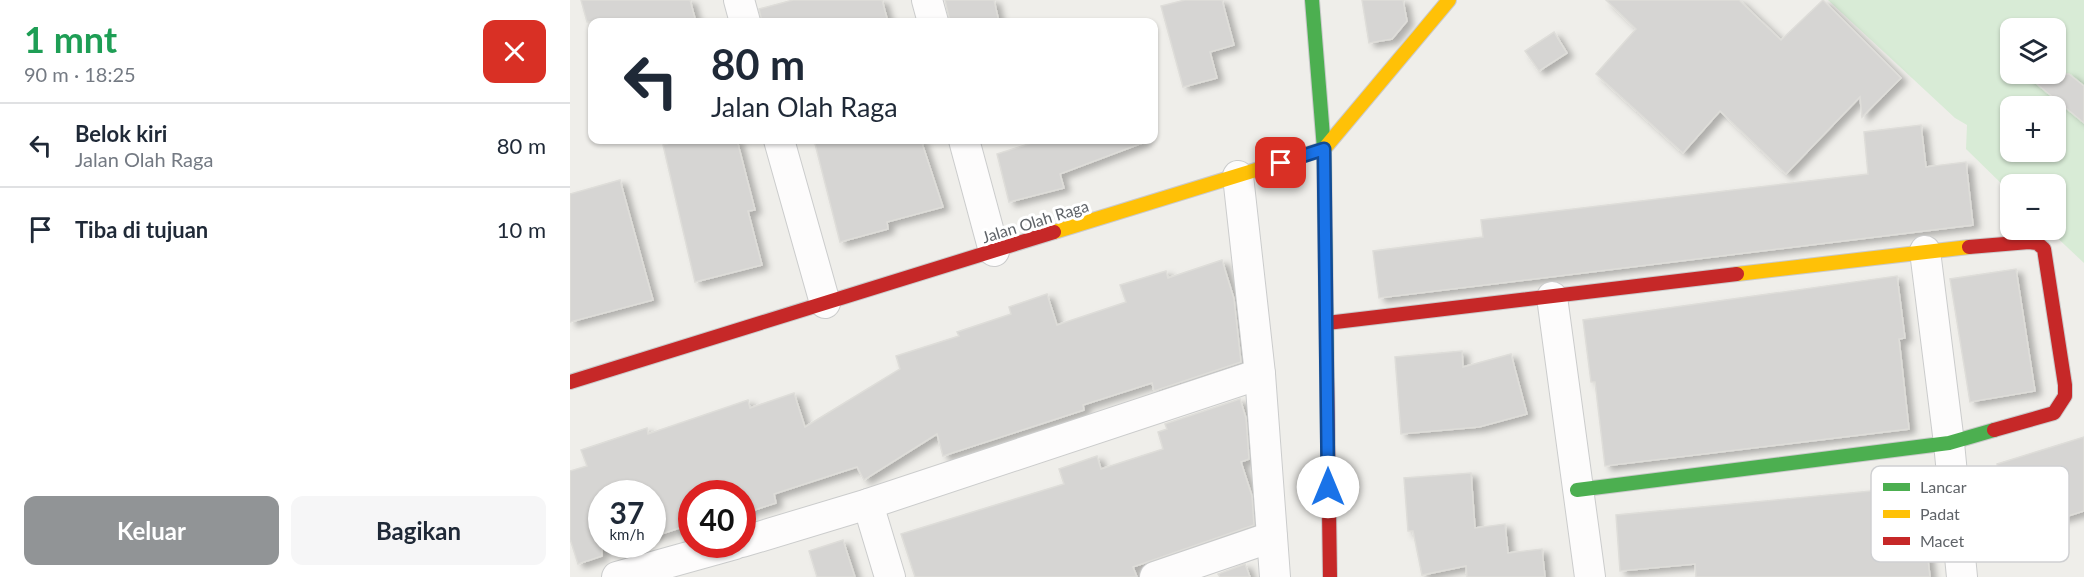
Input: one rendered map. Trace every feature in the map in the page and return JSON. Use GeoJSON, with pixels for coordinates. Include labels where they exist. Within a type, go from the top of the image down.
{"type":"FeatureCollection","features":[{"type":"Feature","properties":{"kind":"street"},"geometry":{"type":"LineString","coordinates":[[739,0],[745,18]]}},
{"type":"Feature","properties":{"kind":"street"},"geometry":{"type":"LineString","coordinates":[[927,0],[932,18]]}},
{"type":"Feature","properties":{"kind":"street"},"geometry":{"type":"LineString","coordinates":[[1312,0],[1324,149],[1330,577]]}},
{"type":"Feature","properties":{"kind":"street"},"geometry":{"type":"LineString","coordinates":[[1324,149],[1449,0]]}},
{"type":"Feature","properties":{"kind":"street"},"geometry":{"type":"LineString","coordinates":[[780,144],[825,303]]}},
{"type":"Feature","properties":{"kind":"street"},"geometry":{"type":"LineString","coordinates":[[965,144],[994,251]]}},
{"type":"Feature","properties":{"kind":"street","name":"Jalan Olah Raga"},"geometry":{"type":"LineString","coordinates":[[570,382],[1324,149]]}},
{"type":"Feature","properties":{"kind":"street"},"geometry":{"type":"LineString","coordinates":[[1238,176],[1260,374],[1275,577]]}},
{"type":"Feature","properties":{"kind":"street"},"geometry":{"type":"LineString","coordinates":[[1328,323],[1925,251],[2029,242],[2037,243],[2044,249],[2065,385],[2065,396],[2054,413],[1949,442],[1577,490]]}},
{"type":"Feature","properties":{"kind":"street"},"geometry":{"type":"LineString","coordinates":[[1925,251],[1951,466]]}},
{"type":"Feature","properties":{"kind":"street"},"geometry":{"type":"LineString","coordinates":[[1552,297],[1590,577]]}},
{"type":"Feature","properties":{"kind":"street"},"geometry":{"type":"LineString","coordinates":[[756,538],[868,504],[1260,374]]}},
{"type":"Feature","properties":{"kind":"street"},"geometry":{"type":"LineString","coordinates":[[868,504],[890,577]]}},
{"type":"Feature","properties":{"kind":"street"},"geometry":{"type":"LineString","coordinates":[[1155,577],[1272,537]]}},
{"type":"Feature","properties":{"kind":"street"},"geometry":{"type":"LineString","coordinates":[[617,577],[685,558]]}},
{"type":"Feature","properties":{"kind":"street"},"geometry":{"type":"LineString","coordinates":[[1961,562],[1962,577]]}},
{"type":"Feature","properties":{"kind":"green space"},"geometry":{"type":"Polygon","coordinates":[[[1828,0],[2084,0],[2084,263],[2060,240],[2066,240],[2066,174],[2000,174],[2000,182],[1966,149],[1967,125],[1955,118],[1828,0]]]}},
{"type":"Feature","properties":{"kind":"building"},"geometry":{"type":"Polygon","coordinates":[[[581,0],[690,0],[695,18],[588,18],[587,22],[581,0]]]}},
{"type":"Feature","properties":{"kind":"building"},"geometry":{"type":"Polygon","coordinates":[[[793,0],[882,0],[887,18],[761,18],[759,9],[793,0]]]}},
{"type":"Feature","properties":{"kind":"building"},"geometry":{"type":"Polygon","coordinates":[[[945,0],[994,0],[998,18],[949,18],[945,0]]]}},
{"type":"Feature","properties":{"kind":"building"},"geometry":{"type":"Polygon","coordinates":[[[1185,0],[1222,0],[1234,45],[1210,52],[1217,78],[1183,87],[1161,6],[1185,0]]]}},
{"type":"Feature","properties":{"kind":"building"},"geometry":{"type":"Polygon","coordinates":[[[1362,0],[1403,0],[1407,21],[1392,39],[1369,43],[1362,0]]]}},
{"type":"Feature","properties":{"kind":"building"},"geometry":{"type":"Polygon","coordinates":[[[1606,0],[1739,0],[1781,40],[1823,0],[1901,78],[1862,117],[1860,97],[1786,174],[1720,111],[1683,153],[1596,74],[1636,29],[1606,0]]]}},
{"type":"Feature","properties":{"kind":"building"},"geometry":{"type":"Polygon","coordinates":[[[1554,32],[1567,53],[1539,71],[1525,51],[1554,32]]]}},
{"type":"Feature","properties":{"kind":"building"},"geometry":{"type":"Polygon","coordinates":[[[2066,74],[2069,74],[2084,86],[2084,123],[2066,108],[2066,96],[2051,96],[2037,84],[2066,84],[2066,74]]]}},
{"type":"Feature","properties":{"kind":"building"},"geometry":{"type":"Polygon","coordinates":[[[1921,125],[1926,167],[1966,162],[1973,225],[1379,298],[1373,251],[1483,237],[1481,220],[1868,174],[1864,132],[1921,125]]]}},
{"type":"Feature","properties":{"kind":"building"},"geometry":{"type":"Polygon","coordinates":[[[738,144],[755,210],[748,211],[762,265],[695,282],[663,145],[738,144]]]}},
{"type":"Feature","properties":{"kind":"building"},"geometry":{"type":"Polygon","coordinates":[[[815,144],[922,144],[943,207],[887,222],[888,229],[840,242],[815,144]]]}},
{"type":"Feature","properties":{"kind":"building"},"geometry":{"type":"Polygon","coordinates":[[[1028,144],[1140,144],[1060,174],[1064,188],[1009,202],[997,154],[1028,144]]]}},
{"type":"Feature","properties":{"kind":"building"},"geometry":{"type":"Polygon","coordinates":[[[620,180],[653,300],[570,322],[570,194],[620,180]]]}},
{"type":"Feature","properties":{"kind":"building"},"geometry":{"type":"Polygon","coordinates":[[[1222,260],[1234,299],[1241,362],[1154,391],[1152,383],[1083,405],[1084,410],[943,456],[937,434],[864,480],[857,467],[774,494],[776,503],[756,509],[756,480],[678,480],[678,529],[666,532],[666,480],[588,480],[588,558],[596,558],[578,564],[570,539],[570,471],[587,466],[581,450],[647,428],[648,434],[748,400],[750,408],[794,393],[805,427],[900,369],[896,356],[959,336],[957,332],[1011,314],[1009,307],[1047,294],[1057,325],[1126,302],[1120,285],[1166,271],[1168,278],[1222,260]]]}},
{"type":"Feature","properties":{"kind":"building"},"geometry":{"type":"Polygon","coordinates":[[[2016,269],[2035,391],[1970,402],[1950,279],[2016,269]]]}},
{"type":"Feature","properties":{"kind":"building"},"geometry":{"type":"Polygon","coordinates":[[[1897,276],[1905,338],[1899,339],[1909,429],[1605,466],[1595,382],[1591,382],[1583,320],[1897,276]]]}},
{"type":"Feature","properties":{"kind":"building"},"geometry":{"type":"Polygon","coordinates":[[[1462,351],[1463,367],[1511,354],[1527,414],[1479,427],[1401,434],[1395,357],[1462,351]]]}},
{"type":"Feature","properties":{"kind":"building"},"geometry":{"type":"Polygon","coordinates":[[[1240,399],[1246,418],[1249,459],[1241,462],[1252,496],[1254,525],[1133,567],[1137,577],[915,577],[901,534],[1064,484],[1059,469],[1097,456],[1101,469],[1163,449],[1158,432],[1167,429],[1165,424],[1240,399]]]}},
{"type":"Feature","properties":{"kind":"building"},"geometry":{"type":"Polygon","coordinates":[[[2084,437],[2084,511],[2069,516],[2069,466],[1998,466],[1997,464],[2084,437]]]}},
{"type":"Feature","properties":{"kind":"building"},"geometry":{"type":"Polygon","coordinates":[[[1471,473],[1475,528],[1505,524],[1508,553],[1542,549],[1545,577],[1467,577],[1466,566],[1422,575],[1413,531],[1408,531],[1404,478],[1471,473]]]}},
{"type":"Feature","properties":{"kind":"building"},"geometry":{"type":"Polygon","coordinates":[[[1871,491],[1871,562],[1928,562],[1930,577],[1696,577],[1695,564],[1620,571],[1616,515],[1871,491]]]}},
{"type":"Feature","properties":{"kind":"building"},"geometry":{"type":"Polygon","coordinates":[[[843,540],[855,577],[817,577],[809,551],[843,540]]]}},
{"type":"Feature","properties":{"kind":"building"},"geometry":{"type":"Polygon","coordinates":[[[1245,564],[1250,577],[1220,577],[1218,574],[1245,564]]]}},
{"type":"Feature","properties":{"kind":"traffic: fast"},"geometry":{"type":"LineString","coordinates":[[1312,0],[1324,149],[1327,377]]}},
{"type":"Feature","properties":{"kind":"traffic: fast"},"geometry":{"type":"LineString","coordinates":[[1577,490],[1949,443],[1994,430]]}},
{"type":"Feature","properties":{"kind":"traffic: slow"},"geometry":{"type":"LineString","coordinates":[[1054,232],[1324,149],[1449,0]]}},
{"type":"Feature","properties":{"kind":"traffic: slow"},"geometry":{"type":"LineString","coordinates":[[1737,274],[1969,247]]}},
{"type":"Feature","properties":{"kind":"traffic: jam"},"geometry":{"type":"LineString","coordinates":[[570,382],[1054,232]]}},
{"type":"Feature","properties":{"kind":"traffic: jam"},"geometry":{"type":"LineString","coordinates":[[1969,247],[2029,242],[2037,243],[2044,249],[2065,385],[2065,396],[2054,413],[1994,430]]}},
{"type":"Feature","properties":{"kind":"traffic: jam"},"geometry":{"type":"LineString","coordinates":[[1327,323],[1737,274]]}},
{"type":"Feature","properties":{"kind":"traffic: jam"},"geometry":{"type":"LineString","coordinates":[[1327,377],[1330,577]]}},
{"type":"Feature","properties":{"kind":"route"},"geometry":{"type":"LineString","coordinates":[[1281,163],[1324,149],[1328,323],[1328,487]]}}]}
